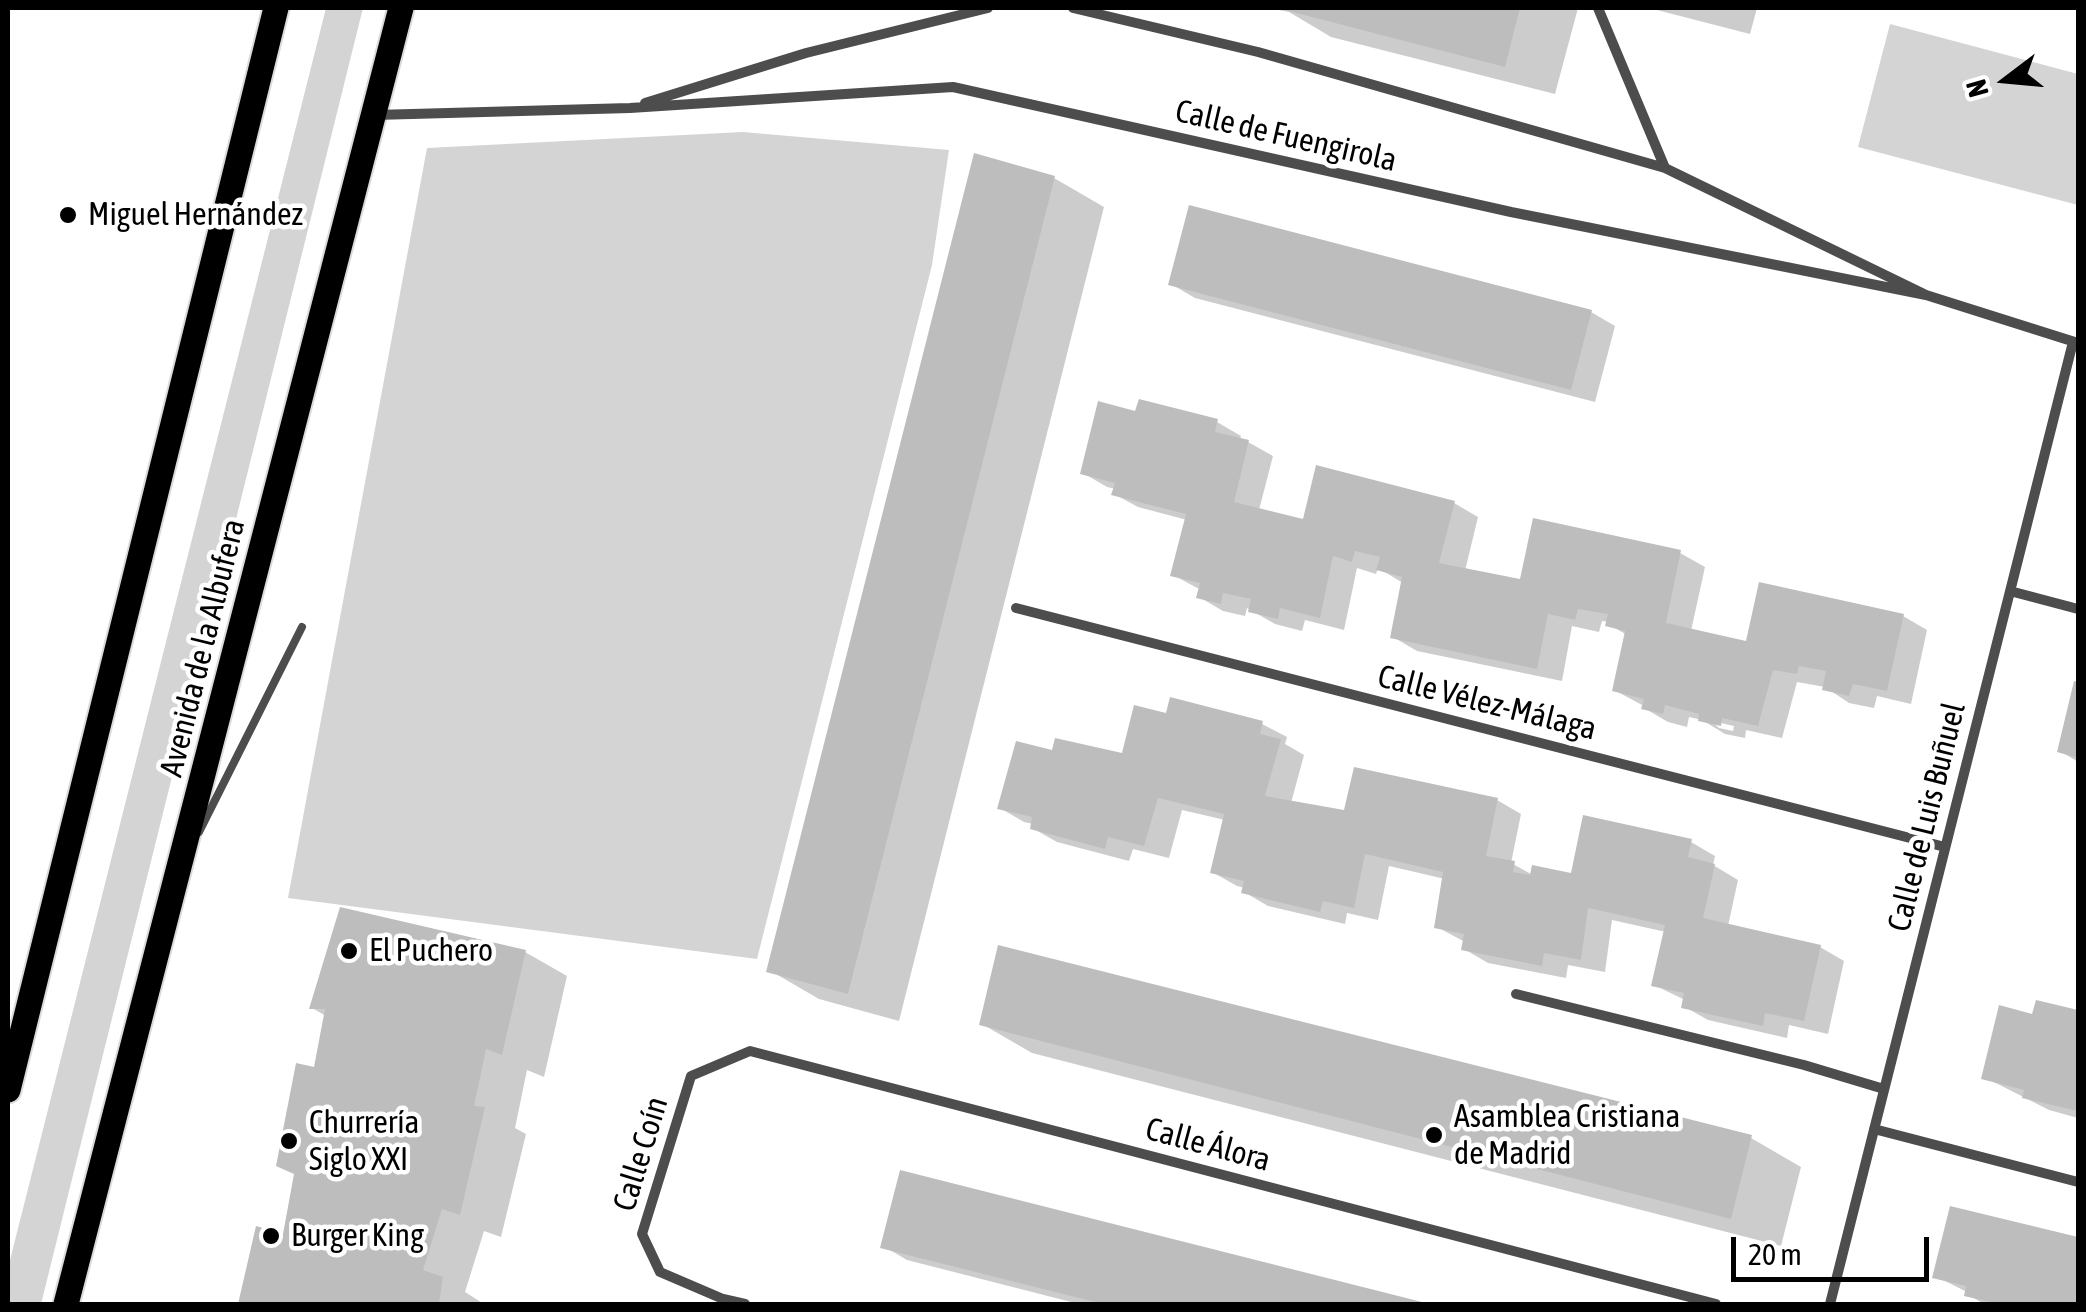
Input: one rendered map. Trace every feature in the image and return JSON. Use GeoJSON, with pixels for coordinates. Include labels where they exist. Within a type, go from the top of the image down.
{"type":"FeatureCollection","features":[{"type":"Feature","properties":{"kind":"main road"},"geometry":{"type":"LineString","coordinates":[[8,1090],[276,8]]}},
{"type":"Feature","properties":{"kind":"main road","name":"Avenida de la Albufera"},"geometry":{"type":"LineString","coordinates":[[66,1304],[401,8]]}},
{"type":"Feature","properties":{"kind":"street","name":"Calle de Fuengirola"},"geometry":{"type":"LineString","coordinates":[[630,108],[806,54],[988,8]]}},
{"type":"Feature","properties":{"kind":"street","name":"Calle de Fuengirola"},"geometry":{"type":"LineString","coordinates":[[1073,8],[1258,52],[1665,168],[1926,295]]}},
{"type":"Feature","properties":{"kind":"street"},"geometry":{"type":"LineString","coordinates":[[1598,8],[1665,168]]}},
{"type":"Feature","properties":{"kind":"street","name":"Calle de Fuengirola"},"geometry":{"type":"LineString","coordinates":[[375,115],[630,108],[953,88],[1511,212],[1926,295],[2076,342]]}},
{"type":"Feature","properties":{"kind":"street","name":"Calle de Luis Buñuel"},"geometry":{"type":"LineString","coordinates":[[1830,1304],[2076,342]]}},
{"type":"Feature","properties":{"kind":"street"},"geometry":{"type":"LineString","coordinates":[[2010,592],[2078,609]]}},
{"type":"Feature","properties":{"kind":"street","name":"Calle Vélez-Málaga"},"geometry":{"type":"LineString","coordinates":[[1016,608],[1946,848]]}},
{"type":"Feature","properties":{"kind":"street"},"geometry":{"type":"LineString","coordinates":[[1516,994],[1804,1065],[1884,1089]]}},
{"type":"Feature","properties":{"kind":"street","name":"Calle Álora"},"geometry":{"type":"LineString","coordinates":[[691,1076],[750,1051],[1716,1304]]}},
{"type":"Feature","properties":{"kind":"street","name":"Calle Coín"},"geometry":{"type":"LineString","coordinates":[[691,1076],[642,1234],[660,1272],[722,1299],[745,1304]]}},
{"type":"Feature","properties":{"kind":"street"},"geometry":{"type":"LineString","coordinates":[[1874,1130],[2078,1182]]}},
{"type":"Feature","properties":{"kind":"lane"},"geometry":{"type":"LineString","coordinates":[[179,872],[302,627]]}},
{"type":"Feature","properties":{"kind":"shaded area"},"geometry":{"type":"Polygon","coordinates":[[[326,8],[363,8],[41,1304],[8,1304],[8,1268],[326,8]]]}},
{"type":"Feature","properties":{"kind":"shaded area"},"geometry":{"type":"Polygon","coordinates":[[[1890,24],[2078,74],[2078,205],[1858,147],[1890,24]]]}},
{"type":"Feature","properties":{"kind":"shaded area"},"geometry":{"type":"Polygon","coordinates":[[[743,132],[949,150],[932,265],[757,959],[288,898],[427,148],[743,132]]]}},
{"type":"Feature","properties":{"kind":"building"},"geometry":{"type":"Polygon","coordinates":[[[1277,8],[1520,8],[1505,67],[1277,8]]]}},
{"type":"Feature","properties":{"kind":"building"},"geometry":{"type":"Polygon","coordinates":[[[974,153],[1055,176],[848,994],[766,972],[974,153]]]}},
{"type":"Feature","properties":{"kind":"building"},"geometry":{"type":"Polygon","coordinates":[[[1189,205],[1592,310],[1571,390],[1168,285],[1189,205]]]}},
{"type":"Feature","properties":{"kind":"building"},"geometry":{"type":"Polygon","coordinates":[[[1139,399],[1218,419],[1215,432],[1249,440],[1234,502],[1303,519],[1316,465],[1455,501],[1439,563],[1520,579],[1533,518],[1681,550],[1666,623],[1746,641],[1759,582],[1904,614],[1887,691],[1853,684],[1849,696],[1822,690],[1826,671],[1799,666],[1797,674],[1773,670],[1758,726],[1722,718],[1721,726],[1698,721],[1699,714],[1665,705],[1663,714],[1641,709],[1644,699],[1612,691],[1625,631],[1605,626],[1608,614],[1578,609],[1575,620],[1548,614],[1537,669],[1390,638],[1402,577],[1376,570],[1380,557],[1355,551],[1352,562],[1333,556],[1320,618],[1280,608],[1278,619],[1248,612],[1251,599],[1223,593],[1221,604],[1196,598],[1200,583],[1170,576],[1186,514],[1111,495],[1115,483],[1080,474],[1098,401],[1135,411],[1139,399]]]}},
{"type":"Feature","properties":{"kind":"building"},"geometry":{"type":"Polygon","coordinates":[[[2074,681],[2078,682],[2078,758],[2057,752],[2074,681]]]}},
{"type":"Feature","properties":{"kind":"building"},"geometry":{"type":"Polygon","coordinates":[[[1170,697],[1263,721],[1260,734],[1281,739],[1265,796],[1344,810],[1354,767],[1498,798],[1486,856],[1515,861],[1513,872],[1530,875],[1532,865],[1571,873],[1583,815],[1692,839],[1688,857],[1715,864],[1703,918],[1821,945],[1804,1021],[1765,1013],[1763,1026],[1681,1008],[1684,993],[1651,986],[1665,925],[1588,908],[1581,960],[1544,953],[1542,966],[1461,950],[1464,934],[1434,928],[1443,872],[1365,854],[1354,908],[1323,901],[1320,912],[1241,893],[1244,881],[1210,873],[1224,814],[1158,798],[1144,846],[1108,837],[1105,849],[1030,829],[1032,817],[997,809],[1016,741],[1052,750],[1055,738],[1122,753],[1134,705],[1166,713],[1170,697]]]}},
{"type":"Feature","properties":{"kind":"building"},"geometry":{"type":"Polygon","coordinates":[[[340,907],[526,950],[502,1055],[486,1049],[474,1106],[485,1107],[460,1215],[442,1209],[423,1270],[443,1277],[439,1304],[238,1304],[256,1226],[283,1234],[294,1174],[276,1166],[296,1063],[314,1067],[325,1009],[309,1009],[340,907]]]}},
{"type":"Feature","properties":{"kind":"building"},"geometry":{"type":"Polygon","coordinates":[[[998,945],[1752,1135],[1731,1219],[979,1025],[998,945]]]}},
{"type":"Feature","properties":{"kind":"building"},"geometry":{"type":"Polygon","coordinates":[[[2036,1000],[2078,1010],[2078,1111],[2022,1098],[2024,1090],[1981,1079],[1999,1005],[2032,1014],[2036,1000]]]}},
{"type":"Feature","properties":{"kind":"building"},"geometry":{"type":"Polygon","coordinates":[[[900,1170],[1426,1304],[1103,1304],[880,1248],[900,1170]]]}},
{"type":"Feature","properties":{"kind":"building"},"geometry":{"type":"Polygon","coordinates":[[[1950,1206],[2078,1237],[2078,1304],[1999,1304],[1964,1296],[1966,1286],[1932,1278],[1950,1206]]]}},
{"type":"Feature","properties":{"kind":"place","name":"Miguel Hernández"},"geometry":{"type":"Point","coordinates":[68,215]}},
{"type":"Feature","properties":{"kind":"place","name":"El Puchero"},"geometry":{"type":"Point","coordinates":[349,951]}},
{"type":"Feature","properties":{"kind":"place","name":"Asamblea Cristiana de Madrid"},"geometry":{"type":"Point","coordinates":[1434,1135]}},
{"type":"Feature","properties":{"kind":"place","name":"Churrería Siglo XXI"},"geometry":{"type":"Point","coordinates":[289,1141]}},
{"type":"Feature","properties":{"kind":"place","name":"Burger King"},"geometry":{"type":"Point","coordinates":[271,1236]}}]}
